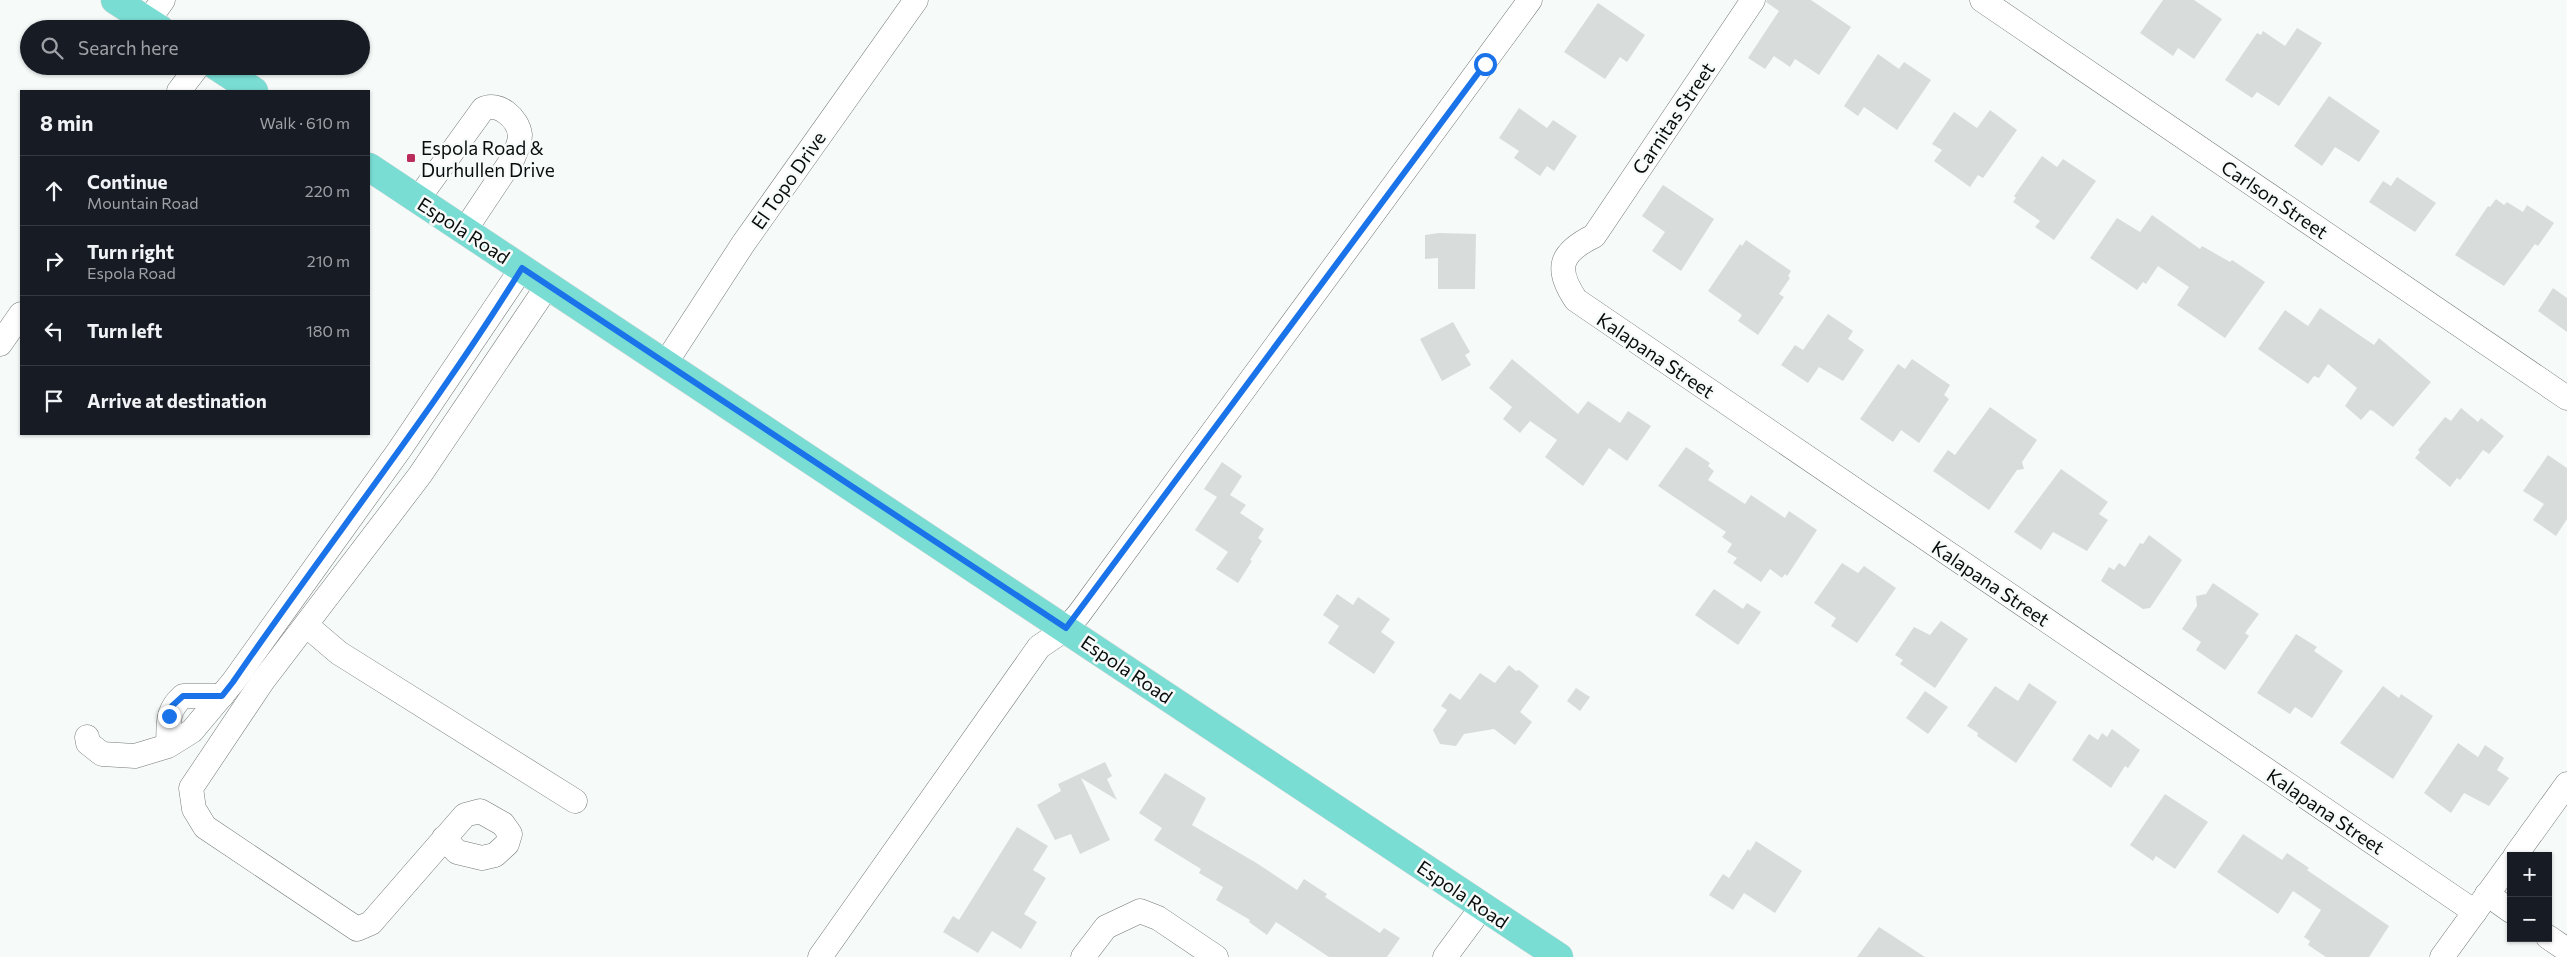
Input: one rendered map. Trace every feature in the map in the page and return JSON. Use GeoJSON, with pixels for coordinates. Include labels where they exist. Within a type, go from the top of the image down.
{"type":"FeatureCollection","features":[{"type":"Feature","properties":{"kind":"main road"},"geometry":{"type":"LineString","coordinates":[[115,0],[157,17]]}},
{"type":"Feature","properties":{"kind":"main road"},"geometry":{"type":"LineString","coordinates":[[230,75],[252,90]]}},
{"type":"Feature","properties":{"kind":"main road","name":"Espola Road"},"geometry":{"type":"LineString","coordinates":[[370,168],[1559,957]]}},
{"type":"Feature","properties":{"kind":"street","name":"El Topo Drive"},"geometry":{"type":"LineString","coordinates":[[665,364],[742,244],[916,0]]}},
{"type":"Feature","properties":{"kind":"street"},"geometry":{"type":"LineString","coordinates":[[820,957],[1039,646],[1066,628],[1485,64],[1530,0]]}},
{"type":"Feature","properties":{"kind":"street","name":"Carnitas Street"},"geometry":{"type":"LineString","coordinates":[[1594,236],[1753,0]]}},
{"type":"Feature","properties":{"kind":"street","name":"Carlson Street"},"geometry":{"type":"LineString","coordinates":[[1998,4],[2567,398]]}},
{"type":"Feature","properties":{"kind":"street"},"geometry":{"type":"LineString","coordinates":[[180,90],[191,75]]}},
{"type":"Feature","properties":{"kind":"street"},"geometry":{"type":"LineString","coordinates":[[418,199],[483,109],[489,105],[497,106],[511,117],[518,126],[520,135],[518,145],[513,158],[465,230]]}},
{"type":"Feature","properties":{"kind":"street","name":"Kalapana Street"},"geometry":{"type":"LineString","coordinates":[[1594,236],[1575,245],[1565,259],[1564,282],[1576,300],[2481,903],[2507,909]]}},
{"type":"Feature","properties":{"kind":"street"},"geometry":{"type":"LineString","coordinates":[[87,737],[88,743],[102,754],[135,756],[168,745],[192,731],[222,696],[405,441],[522,268]]}},
{"type":"Feature","properties":{"kind":"street"},"geometry":{"type":"LineString","coordinates":[[444,838],[399,893],[371,923],[357,929],[205,827],[194,809],[191,788],[262,682],[420,475],[548,285]]}},
{"type":"Feature","properties":{"kind":"street"},"geometry":{"type":"LineString","coordinates":[[0,344],[20,315]]}},
{"type":"Feature","properties":{"kind":"street"},"geometry":{"type":"LineString","coordinates":[[306,625],[339,653],[575,801]]}},
{"type":"Feature","properties":{"kind":"street"},"geometry":{"type":"LineString","coordinates":[[168,745],[169,716],[172,706],[183,696],[222,696]]}},
{"type":"Feature","properties":{"kind":"street"},"geometry":{"type":"LineString","coordinates":[[2518,852],[2567,784]]}},
{"type":"Feature","properties":{"kind":"street"},"geometry":{"type":"LineString","coordinates":[[2442,957],[2507,867]]}},
{"type":"Feature","properties":{"kind":"street"},"geometry":{"type":"LineString","coordinates":[[1445,957],[1482,907]]}},
{"type":"Feature","properties":{"kind":"street"},"geometry":{"type":"LineString","coordinates":[[1083,957],[1106,926],[1140,911],[1158,918],[1216,957]]}},
{"type":"Feature","properties":{"kind":"street"},"geometry":{"type":"LineString","coordinates":[[2552,940],[2567,950]]}},
{"type":"Feature","properties":{"kind":"building"},"geometry":{"type":"Polygon","coordinates":[[[1767,0],[1811,0],[1851,27],[1819,75],[1795,59],[1790,67],[1774,56],[1765,69],[1748,58],[1779,11],[1766,2],[1767,0]]]}},
{"type":"Feature","properties":{"kind":"building"},"geometry":{"type":"Polygon","coordinates":[[[2163,0],[2194,0],[2222,19],[2194,59],[2178,48],[2173,56],[2140,33],[2163,0]]]}},
{"type":"Feature","properties":{"kind":"building"},"geometry":{"type":"Polygon","coordinates":[[[1598,3],[1645,35],[1627,62],[1620,57],[1605,79],[1564,52],[1598,3]]]}},
{"type":"Feature","properties":{"kind":"building"},"geometry":{"type":"Polygon","coordinates":[[[2297,28],[2322,43],[2279,106],[2257,92],[2252,98],[2225,80],[2257,33],[2261,35],[2263,31],[2285,46],[2297,28]]]}},
{"type":"Feature","properties":{"kind":"building"},"geometry":{"type":"Polygon","coordinates":[[[1878,54],[1899,69],[1904,62],[1931,80],[1897,130],[1864,107],[1858,116],[1844,106],[1878,54]]]}},
{"type":"Feature","properties":{"kind":"building"},"geometry":{"type":"Polygon","coordinates":[[[2329,96],[2380,131],[2359,162],[2335,147],[2322,166],[2294,146],[2329,96]]]}},
{"type":"Feature","properties":{"kind":"building"},"geometry":{"type":"Polygon","coordinates":[[[1519,108],[1547,128],[1553,120],[1577,136],[1554,171],[1547,166],[1540,176],[1514,158],[1519,151],[1499,138],[1519,108]]]}},
{"type":"Feature","properties":{"kind":"building"},"geometry":{"type":"Polygon","coordinates":[[[1990,110],[2017,130],[1983,178],[1978,175],[1970,187],[1934,161],[1942,150],[1932,144],[1954,112],[1977,128],[1990,110]]]}},
{"type":"Feature","properties":{"kind":"building"},"geometry":{"type":"Polygon","coordinates":[[[2042,156],[2057,167],[2063,159],[2096,181],[2054,240],[2035,227],[2040,221],[2013,202],[2016,198],[2014,196],[2042,156]]]}},
{"type":"Feature","properties":{"kind":"building"},"geometry":{"type":"Polygon","coordinates":[[[2397,177],[2436,203],[2415,232],[2369,202],[2383,181],[2391,186],[2397,177]]]}},
{"type":"Feature","properties":{"kind":"building"},"geometry":{"type":"Polygon","coordinates":[[[1663,185],[1714,219],[1681,271],[1652,251],[1665,232],[1642,216],[1663,185]]]}},
{"type":"Feature","properties":{"kind":"building"},"geometry":{"type":"Polygon","coordinates":[[[2496,199],[2504,205],[2507,202],[2523,212],[2527,205],[2554,223],[2538,246],[2535,244],[2504,286],[2455,255],[2488,206],[2490,207],[2496,199]]]}},
{"type":"Feature","properties":{"kind":"building"},"geometry":{"type":"Polygon","coordinates":[[[2152,215],[2200,249],[2202,246],[2230,262],[2232,260],[2265,282],[2225,338],[2177,305],[2189,287],[2158,266],[2146,284],[2143,282],[2137,290],[2090,258],[2117,218],[2140,232],[2152,215]]]}},
{"type":"Feature","properties":{"kind":"building"},"geometry":{"type":"Polygon","coordinates":[[[1439,233],[1476,234],[1475,289],[1438,289],[1438,258],[1425,259],[1425,235],[1439,233]]]}},
{"type":"Feature","properties":{"kind":"building"},"geometry":{"type":"Polygon","coordinates":[[[1746,240],[1791,271],[1788,276],[1790,278],[1779,294],[1784,297],[1758,335],[1738,321],[1742,315],[1708,291],[1740,244],[1742,246],[1746,240]]]}},
{"type":"Feature","properties":{"kind":"building"},"geometry":{"type":"Polygon","coordinates":[[[2553,288],[2567,298],[2567,332],[2538,311],[2553,288]]]}},
{"type":"Feature","properties":{"kind":"building"},"geometry":{"type":"Polygon","coordinates":[[[2320,308],[2374,345],[2379,338],[2431,382],[2393,427],[2373,411],[2370,410],[2361,420],[2345,406],[2357,388],[2328,364],[2319,378],[2314,376],[2308,384],[2258,349],[2285,310],[2308,326],[2320,308]]]}},
{"type":"Feature","properties":{"kind":"building"},"geometry":{"type":"Polygon","coordinates":[[[1828,314],[1853,331],[1848,339],[1864,350],[1843,381],[1819,367],[1808,383],[1781,365],[1795,345],[1803,350],[1828,314]]]}},
{"type":"Feature","properties":{"kind":"building"},"geometry":{"type":"Polygon","coordinates":[[[1453,322],[1470,352],[1465,355],[1471,365],[1442,381],[1420,339],[1453,322]]]}},
{"type":"Feature","properties":{"kind":"building"},"geometry":{"type":"Polygon","coordinates":[[[1512,359],[1578,414],[1588,401],[1620,423],[1628,411],[1651,426],[1627,461],[1609,448],[1583,486],[1545,457],[1557,440],[1530,421],[1520,433],[1503,419],[1512,407],[1489,388],[1512,359]]]}},
{"type":"Feature","properties":{"kind":"building"},"geometry":{"type":"Polygon","coordinates":[[[1912,359],[1950,385],[1944,395],[1949,399],[1919,443],[1901,430],[1893,442],[1860,419],[1898,364],[1905,369],[1912,359]]]}},
{"type":"Feature","properties":{"kind":"building"},"geometry":{"type":"Polygon","coordinates":[[[1990,407],[2037,440],[2022,462],[2024,469],[2017,470],[1989,510],[1933,471],[1948,450],[1955,455],[1990,407]]]}},
{"type":"Feature","properties":{"kind":"building"},"geometry":{"type":"Polygon","coordinates":[[[2461,408],[2478,422],[2481,418],[2504,436],[2489,454],[2483,450],[2460,480],[2457,478],[2450,487],[2415,458],[2420,452],[2418,450],[2445,417],[2451,421],[2461,408]]]}},
{"type":"Feature","properties":{"kind":"building"},"geometry":{"type":"Polygon","coordinates":[[[1686,447],[1710,463],[1708,466],[1714,471],[1708,480],[1745,504],[1751,495],[1785,518],[1789,511],[1817,530],[1787,576],[1785,574],[1782,578],[1770,569],[1761,582],[1733,563],[1737,558],[1727,552],[1732,544],[1722,537],[1726,532],[1658,486],[1686,447]]]}},
{"type":"Feature","properties":{"kind":"building"},"geometry":{"type":"Polygon","coordinates":[[[2548,455],[2567,468],[2567,519],[2556,536],[2533,520],[2544,504],[2523,491],[2548,455]]]}},
{"type":"Feature","properties":{"kind":"building"},"geometry":{"type":"Polygon","coordinates":[[[1222,462],[1242,476],[1230,495],[1246,505],[1240,513],[1264,529],[1258,538],[1262,541],[1238,583],[1216,569],[1228,552],[1195,530],[1217,497],[1204,489],[1222,462]]]}},
{"type":"Feature","properties":{"kind":"building"},"geometry":{"type":"Polygon","coordinates":[[[2061,469],[2108,502],[2099,514],[2108,520],[2087,551],[2053,532],[2041,550],[2014,532],[2061,469]]]}},
{"type":"Feature","properties":{"kind":"building"},"geometry":{"type":"Polygon","coordinates":[[[2149,535],[2182,560],[2150,608],[2143,609],[2101,581],[2109,567],[2114,570],[2119,563],[2125,567],[2140,543],[2143,544],[2149,535]]]}},
{"type":"Feature","properties":{"kind":"building"},"geometry":{"type":"Polygon","coordinates":[[[1842,563],[1858,573],[1864,566],[1896,588],[1857,643],[1831,626],[1836,618],[1814,603],[1842,563]]]}},
{"type":"Feature","properties":{"kind":"building"},"geometry":{"type":"Polygon","coordinates":[[[2213,583],[2259,614],[2245,633],[2249,636],[2225,670],[2196,650],[2201,642],[2182,629],[2197,606],[2196,596],[2206,594],[2213,583]]]}},
{"type":"Feature","properties":{"kind":"building"},"geometry":{"type":"Polygon","coordinates":[[[1714,589],[1743,609],[1747,603],[1761,612],[1738,645],[1695,615],[1714,589]]]}},
{"type":"Feature","properties":{"kind":"building"},"geometry":{"type":"Polygon","coordinates":[[[1337,594],[1353,605],[1358,597],[1390,619],[1381,632],[1395,642],[1374,674],[1328,643],[1339,626],[1323,615],[1337,594]]]}},
{"type":"Feature","properties":{"kind":"building"},"geometry":{"type":"Polygon","coordinates":[[[1941,621],[1968,639],[1935,688],[1900,664],[1903,660],[1895,655],[1914,627],[1930,635],[1941,621]]]}},
{"type":"Feature","properties":{"kind":"building"},"geometry":{"type":"Polygon","coordinates":[[[2296,634],[2317,647],[2314,651],[2343,671],[2312,718],[2295,707],[2290,714],[2257,693],[2296,634]]]}},
{"type":"Feature","properties":{"kind":"building"},"geometry":{"type":"Polygon","coordinates":[[[1509,665],[1516,671],[1519,670],[1539,686],[1520,712],[1532,722],[1515,745],[1494,729],[1464,734],[1456,746],[1440,744],[1433,730],[1447,710],[1441,706],[1450,693],[1460,700],[1480,673],[1495,683],[1509,665]]]}},
{"type":"Feature","properties":{"kind":"building"},"geometry":{"type":"Polygon","coordinates":[[[2029,683],[2057,702],[2016,763],[1977,736],[1978,733],[1967,726],[1995,686],[2018,701],[2029,683]]]}},
{"type":"Feature","properties":{"kind":"building"},"geometry":{"type":"Polygon","coordinates":[[[2383,686],[2399,698],[2401,694],[2433,716],[2393,779],[2340,743],[2383,686]]]}},
{"type":"Feature","properties":{"kind":"building"},"geometry":{"type":"Polygon","coordinates":[[[1576,688],[1590,697],[1580,711],[1567,701],[1576,688]]]}},
{"type":"Feature","properties":{"kind":"building"},"geometry":{"type":"Polygon","coordinates":[[[1925,691],[1948,707],[1928,734],[1906,718],[1925,691]]]}},
{"type":"Feature","properties":{"kind":"building"},"geometry":{"type":"Polygon","coordinates":[[[2112,729],[2140,750],[2128,768],[2125,766],[2111,788],[2072,760],[2089,734],[2098,740],[2102,733],[2107,737],[2112,729]]]}},
{"type":"Feature","properties":{"kind":"building"},"geometry":{"type":"Polygon","coordinates":[[[2458,743],[2478,757],[2485,745],[2504,758],[2497,770],[2509,778],[2489,806],[2464,793],[2451,813],[2424,793],[2458,743]]]}},
{"type":"Feature","properties":{"kind":"building"},"geometry":{"type":"Polygon","coordinates":[[[1105,762],[1112,776],[1107,779],[1117,800],[1081,778],[1110,840],[1080,854],[1071,834],[1055,840],[1037,805],[1061,791],[1058,784],[1105,762]]]}},
{"type":"Feature","properties":{"kind":"building"},"geometry":{"type":"Polygon","coordinates":[[[1165,773],[1206,798],[1192,825],[1258,864],[1297,890],[1304,879],[1327,894],[1325,897],[1380,933],[1384,928],[1400,938],[1387,957],[1329,957],[1276,922],[1267,935],[1249,922],[1250,920],[1216,900],[1223,887],[1199,873],[1201,869],[1154,840],[1162,828],[1139,813],[1165,773]]]}},
{"type":"Feature","properties":{"kind":"building"},"geometry":{"type":"Polygon","coordinates":[[[2165,794],[2208,822],[2175,869],[2156,856],[2153,861],[2130,845],[2165,794]]]}},
{"type":"Feature","properties":{"kind":"building"},"geometry":{"type":"Polygon","coordinates":[[[1017,827],[1048,846],[1033,870],[1046,878],[1024,914],[1037,922],[1021,949],[992,931],[978,953],[943,932],[953,916],[959,920],[1017,827]]]}},
{"type":"Feature","properties":{"kind":"building"},"geometry":{"type":"Polygon","coordinates":[[[2243,834],[2282,860],[2287,853],[2309,868],[2307,870],[2389,926],[2369,957],[2326,957],[2308,945],[2310,941],[2304,937],[2321,910],[2293,891],[2278,914],[2217,872],[2243,834]]]}},
{"type":"Feature","properties":{"kind":"building"},"geometry":{"type":"Polygon","coordinates":[[[1756,841],[1802,871],[1775,913],[1744,893],[1733,910],[1709,895],[1723,874],[1729,878],[1748,849],[1750,851],[1756,841]]]}},
{"type":"Feature","properties":{"kind":"building"},"geometry":{"type":"Polygon","coordinates":[[[1879,927],[1925,957],[1857,957],[1879,927]]]}},
{"type":"Feature","properties":{"kind":"place","name":"Espola Road & Durhullen Drive"},"geometry":{"type":"Point","coordinates":[411,158]}},
{"type":"Feature","properties":{"kind":"route"},"geometry":{"type":"LineString","coordinates":[[169,716],[172,706],[183,696],[222,696],[400,449],[500,304],[522,268],[1066,628],[1079,614],[1485,64]]}}]}
